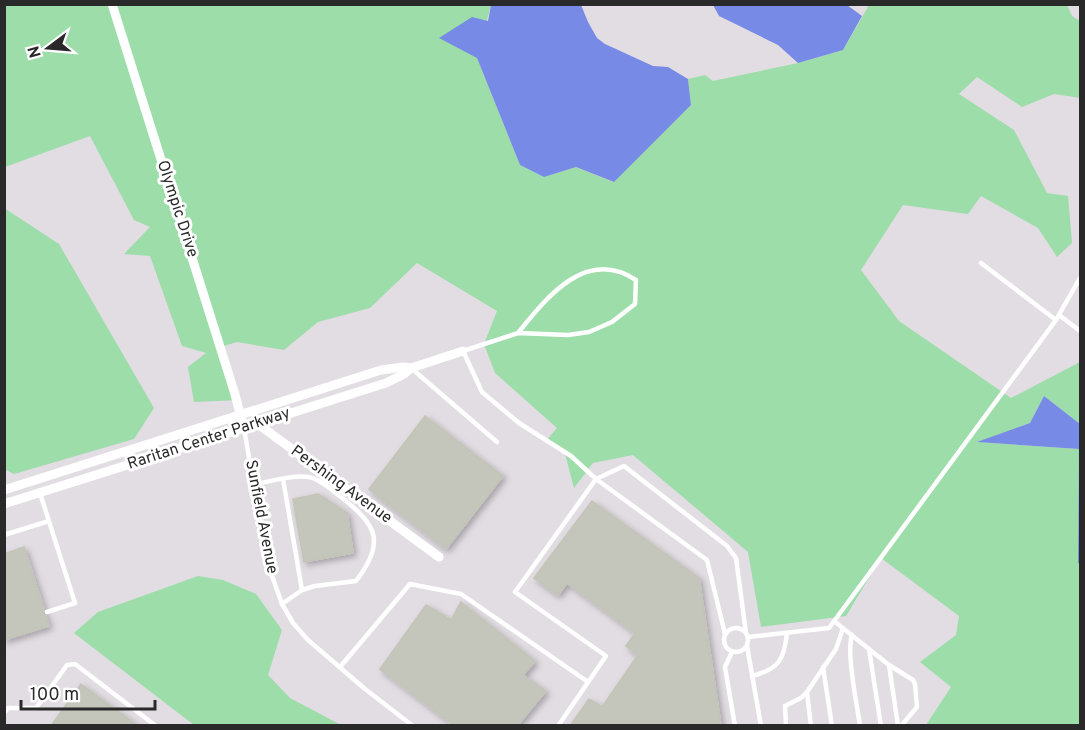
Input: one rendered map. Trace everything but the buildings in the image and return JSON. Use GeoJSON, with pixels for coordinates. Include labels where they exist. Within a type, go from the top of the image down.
{"type":"FeatureCollection","features":[{"type":"Feature","properties":{"kind":"street","name":"Olympic Drive"},"geometry":{"type":"LineString","coordinates":[[112,4],[244,428]]}},
{"type":"Feature","properties":{"kind":"street","name":"Raritan Center Parkway"},"geometry":{"type":"LineString","coordinates":[[4,504],[386,383],[411,368],[462,351]]}},
{"type":"Feature","properties":{"kind":"street","name":"Raritan Center Parkway"},"geometry":{"type":"LineString","coordinates":[[4,489],[381,370],[396,367],[411,368]]}},
{"type":"Feature","properties":{"kind":"street","name":"Pershing Avenue"},"geometry":{"type":"LineString","coordinates":[[241,414],[439,557]]}},
{"type":"Feature","properties":{"kind":"lane"},"geometry":{"type":"LineString","coordinates":[[981,263],[1080,331]]}},
{"type":"Feature","properties":{"kind":"lane"},"geometry":{"type":"LineString","coordinates":[[518,333],[557,288],[578,275],[606,268],[624,272],[636,280],[634,304],[612,322],[589,332],[568,336],[518,333],[462,351],[482,392],[519,423],[571,456],[596,479],[707,560],[725,634],[724,644],[732,652],[741,652],[747,646]]}},
{"type":"Feature","properties":{"kind":"lane"},"geometry":{"type":"LineString","coordinates":[[725,634],[736,627],[747,635],[829,628],[1057,317],[1080,278]]}},
{"type":"Feature","properties":{"kind":"lane"},"geometry":{"type":"LineString","coordinates":[[411,368],[497,442]]}},
{"type":"Feature","properties":{"kind":"lane","name":"Sunfield Avenue"},"geometry":{"type":"LineString","coordinates":[[244,428],[267,559],[282,604],[308,640],[413,726]]}},
{"type":"Feature","properties":{"kind":"lane"},"geometry":{"type":"LineString","coordinates":[[558,726],[606,656],[515,592],[596,479],[624,466],[727,546],[736,558],[747,646],[761,726]]}},
{"type":"Feature","properties":{"kind":"lane"},"geometry":{"type":"LineString","coordinates":[[254,484],[309,477],[320,482],[360,512],[372,528],[374,536],[375,544],[366,567],[356,581],[315,586],[302,590],[282,604]]}},
{"type":"Feature","properties":{"kind":"lane"},"geometry":{"type":"LineString","coordinates":[[283,479],[302,590]]}},
{"type":"Feature","properties":{"kind":"lane"},"geometry":{"type":"LineString","coordinates":[[40,493],[75,603],[47,612]]}},
{"type":"Feature","properties":{"kind":"lane"},"geometry":{"type":"LineString","coordinates":[[4,535],[49,521]]}},
{"type":"Feature","properties":{"kind":"lane"},"geometry":{"type":"LineString","coordinates":[[340,667],[410,584],[461,594],[588,682]]}},
{"type":"Feature","properties":{"kind":"lane"},"geometry":{"type":"LineString","coordinates":[[834,621],[913,680],[916,707],[899,726]]}},
{"type":"Feature","properties":{"kind":"lane"},"geometry":{"type":"LineString","coordinates":[[786,726],[785,706],[801,698],[807,692],[836,649],[843,627]]}},
{"type":"Feature","properties":{"kind":"lane"},"geometry":{"type":"LineString","coordinates":[[752,676],[775,667],[783,656],[787,633]]}},
{"type":"Feature","properties":{"kind":"lane"},"geometry":{"type":"LineString","coordinates":[[852,635],[850,654],[860,726]]}},
{"type":"Feature","properties":{"kind":"lane"},"geometry":{"type":"LineString","coordinates":[[869,649],[881,726]]}},
{"type":"Feature","properties":{"kind":"lane"},"geometry":{"type":"LineString","coordinates":[[732,652],[725,667],[735,726]]}},
{"type":"Feature","properties":{"kind":"lane"},"geometry":{"type":"LineString","coordinates":[[4,713],[8,708],[36,708],[67,665],[75,664],[156,726]]}},
{"type":"Feature","properties":{"kind":"lane"},"geometry":{"type":"LineString","coordinates":[[889,664],[899,726]]}},
{"type":"Feature","properties":{"kind":"lane"},"geometry":{"type":"LineString","coordinates":[[823,668],[832,726]]}},
{"type":"Feature","properties":{"kind":"lane"},"geometry":{"type":"LineString","coordinates":[[807,692],[811,726]]}},
{"type":"Feature","properties":{"kind":"shaded area"},"geometry":{"type":"Polygon","coordinates":[[[5,5],[1080,5],[1080,725],[5,725],[5,5]]]}},
{"type":"Feature","properties":{"kind":"green space"},"geometry":{"type":"Polygon","coordinates":[[[4,5],[491,5],[477,58],[520,165],[544,177],[576,167],[613,182],[691,105],[688,79],[705,75],[713,81],[798,63],[843,50],[869,5],[1067,5],[1072,16],[1080,21],[1080,98],[1054,94],[1022,107],[977,77],[959,94],[1014,130],[1047,193],[1068,196],[1072,243],[1057,257],[1038,228],[981,196],[968,214],[903,205],[861,270],[899,321],[1011,398],[1080,362],[1080,424],[1044,396],[1030,423],[978,442],[1079,449],[1080,725],[926,725],[951,687],[920,662],[956,635],[959,616],[881,558],[846,616],[761,627],[748,552],[633,455],[593,463],[574,488],[564,450],[545,442],[557,428],[495,373],[484,344],[497,311],[417,263],[370,308],[318,322],[284,350],[237,342],[224,346],[240,400],[194,402],[188,367],[206,353],[182,346],[150,256],[124,254],[150,227],[134,220],[90,136],[5,167],[4,5]]]}},
{"type":"Feature","properties":{"kind":"green space"},"geometry":{"type":"Polygon","coordinates":[[[4,208],[59,244],[154,408],[134,439],[14,474],[4,469],[4,208]]]}},
{"type":"Feature","properties":{"kind":"green space"},"geometry":{"type":"Polygon","coordinates":[[[198,576],[223,580],[256,594],[282,630],[268,675],[290,698],[341,725],[194,725],[74,633],[98,612],[198,576]]]}},
{"type":"Feature","properties":{"kind":"water"},"geometry":{"type":"Polygon","coordinates":[[[491,5],[581,5],[597,38],[605,44],[653,66],[668,67],[688,79],[691,105],[614,182],[576,167],[544,177],[520,165],[477,58],[439,38],[472,17],[488,21],[491,5]]]}},
{"type":"Feature","properties":{"kind":"water"},"geometry":{"type":"Polygon","coordinates":[[[713,5],[847,5],[862,16],[843,50],[798,63],[778,45],[719,16],[713,5]]]}},
{"type":"Feature","properties":{"kind":"water"},"geometry":{"type":"Polygon","coordinates":[[[1044,396],[1080,424],[1080,564],[1078,563],[1079,449],[977,442],[1030,423],[1044,396]]]}}]}
